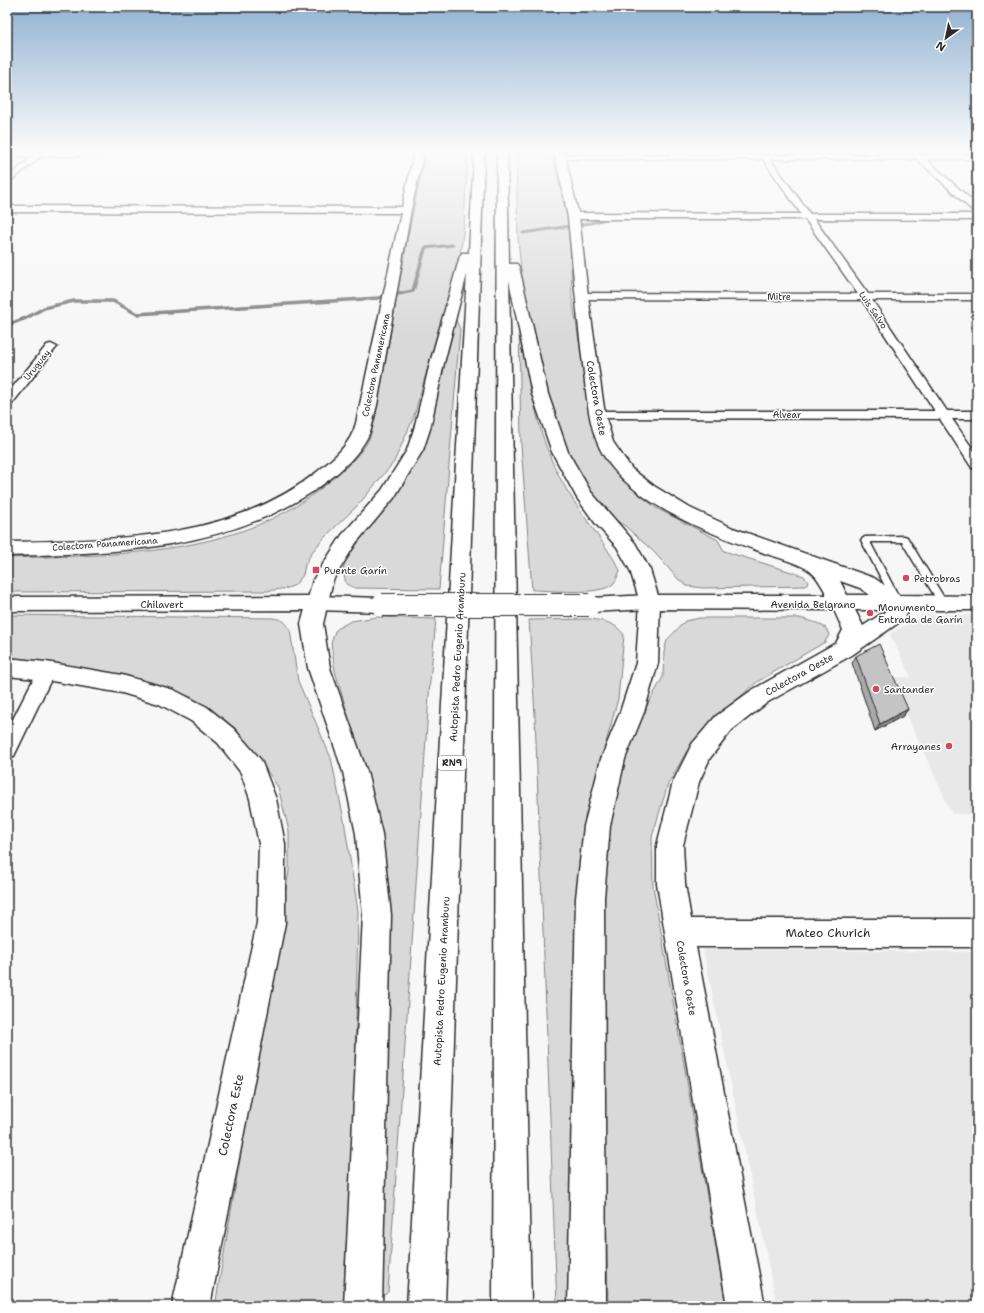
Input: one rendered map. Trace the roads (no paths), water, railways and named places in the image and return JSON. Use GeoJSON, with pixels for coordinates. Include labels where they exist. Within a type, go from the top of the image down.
{"type":"FeatureCollection","features":[{"type":"Feature","properties":{"kind":"main road","name":"Colectora Panamericana"},"geometry":{"type":"LineString","coordinates":[[7,549],[135,544],[170,540],[229,525],[251,517],[303,491],[328,473],[344,456],[361,434],[369,405],[405,213]]}},
{"type":"Feature","properties":{"kind":"main road","name":"Autopista Pedro Eugenio Aramburu"},"geometry":{"type":"LineString","coordinates":[[426,1306],[476,213]]}},
{"type":"Feature","properties":{"kind":"main road"},"geometry":{"type":"LineString","coordinates":[[503,213],[512,1306]]}},
{"type":"Feature","properties":{"kind":"main road","name":"Colectora Oeste"},"geometry":{"type":"LineString","coordinates":[[572,213],[581,296],[598,415],[605,442],[613,456],[626,473],[648,490],[683,512],[726,532],[814,564],[830,581],[843,604],[854,630],[844,649],[760,696],[724,723],[701,751],[686,782],[670,845],[671,884],[679,933],[746,1306]]}},
{"type":"Feature","properties":{"kind":"main road"},"geometry":{"type":"LineString","coordinates":[[363,1306],[377,915],[369,834],[355,772],[319,668],[312,624],[316,603],[323,580],[349,539],[388,494],[403,472],[415,450],[422,429],[437,363],[476,220]]}},
{"type":"Feature","properties":{"kind":"main road"},"geometry":{"type":"LineString","coordinates":[[503,224],[540,394],[560,452],[583,494],[603,520],[625,543],[640,570],[650,602],[647,663],[632,712],[613,759],[609,774],[597,826],[590,898],[587,1306]]}},
{"type":"Feature","properties":{"kind":"main road"},"geometry":{"type":"LineString","coordinates":[[814,564],[867,583],[897,604],[898,614],[844,649]]}},
{"type":"Feature","properties":{"kind":"main road"},"geometry":{"type":"LineString","coordinates":[[316,603],[382,605],[589,605],[650,602]]}},
{"type":"Feature","properties":{"kind":"main road","name":"Avenida Belgrano"},"geometry":{"type":"LineString","coordinates":[[650,602],[843,604],[977,603]]}},
{"type":"Feature","properties":{"kind":"main road","name":"Chilavert"},"geometry":{"type":"LineString","coordinates":[[7,604],[316,603]]}},
{"type":"Feature","properties":{"kind":"main road"},"geometry":{"type":"LineString","coordinates":[[7,667],[46,671]]}},
{"type":"Feature","properties":{"kind":"main road","name":"Colectora Este"},"geometry":{"type":"LineString","coordinates":[[46,671],[122,684],[166,697],[199,714],[226,736],[252,768],[263,799],[272,844],[271,924],[191,1306]]}},
{"type":"Feature","properties":{"kind":"main road","name":"Mateo Churich"},"geometry":{"type":"LineString","coordinates":[[679,933],[977,933]]}},
{"type":"Feature","properties":{"kind":"street","name":"Luis Salvo"},"geometry":{"type":"LineString","coordinates":[[804,213],[864,297],[977,464]]}},
{"type":"Feature","properties":{"kind":"street"},"geometry":{"type":"LineString","coordinates":[[574,223],[807,217],[977,217]]}},
{"type":"Feature","properties":{"kind":"street","name":"Mitre"},"geometry":{"type":"LineString","coordinates":[[581,296],[977,297]]}},
{"type":"Feature","properties":{"kind":"street","name":"Uruguay"},"geometry":{"type":"LineString","coordinates":[[7,402],[51,347]]}},
{"type":"Feature","properties":{"kind":"street","name":"Alvear"},"geometry":{"type":"LineString","coordinates":[[598,415],[977,415]]}},
{"type":"Feature","properties":{"kind":"street"},"geometry":{"type":"LineString","coordinates":[[7,750],[46,671]]}},
{"type":"Feature","properties":{"kind":"lane"},"geometry":{"type":"LineString","coordinates":[[897,604],[865,540],[904,539],[943,603]]}},
{"type":"Feature","properties":{"kind":"waterway"},"geometry":{"type":"LineString","coordinates":[[523,233],[591,223],[609,218]]}},
{"type":"Feature","properties":{"kind":"waterway"},"geometry":{"type":"LineString","coordinates":[[424,253],[425,248],[453,245]]}},
{"type":"Feature","properties":{"kind":"waterway"},"geometry":{"type":"LineString","coordinates":[[7,325],[26,318],[44,308],[74,301],[113,301],[137,314],[378,298],[413,291],[424,252]]}},
{"type":"Feature","properties":{"kind":"place","name":"Puente Garín"},"geometry":{"type":"Point","coordinates":[316,570]}},
{"type":"Feature","properties":{"kind":"place","name":"Petrobras"},"geometry":{"type":"Point","coordinates":[906,578]}},
{"type":"Feature","properties":{"kind":"place","name":"Monumento Entrada de Garín"},"geometry":{"type":"Point","coordinates":[870,613]}},
{"type":"Feature","properties":{"kind":"place","name":"Santander"},"geometry":{"type":"Point","coordinates":[876,689]}},
{"type":"Feature","properties":{"kind":"place","name":"Arrayanes"},"geometry":{"type":"Point","coordinates":[949,746]}}]}
